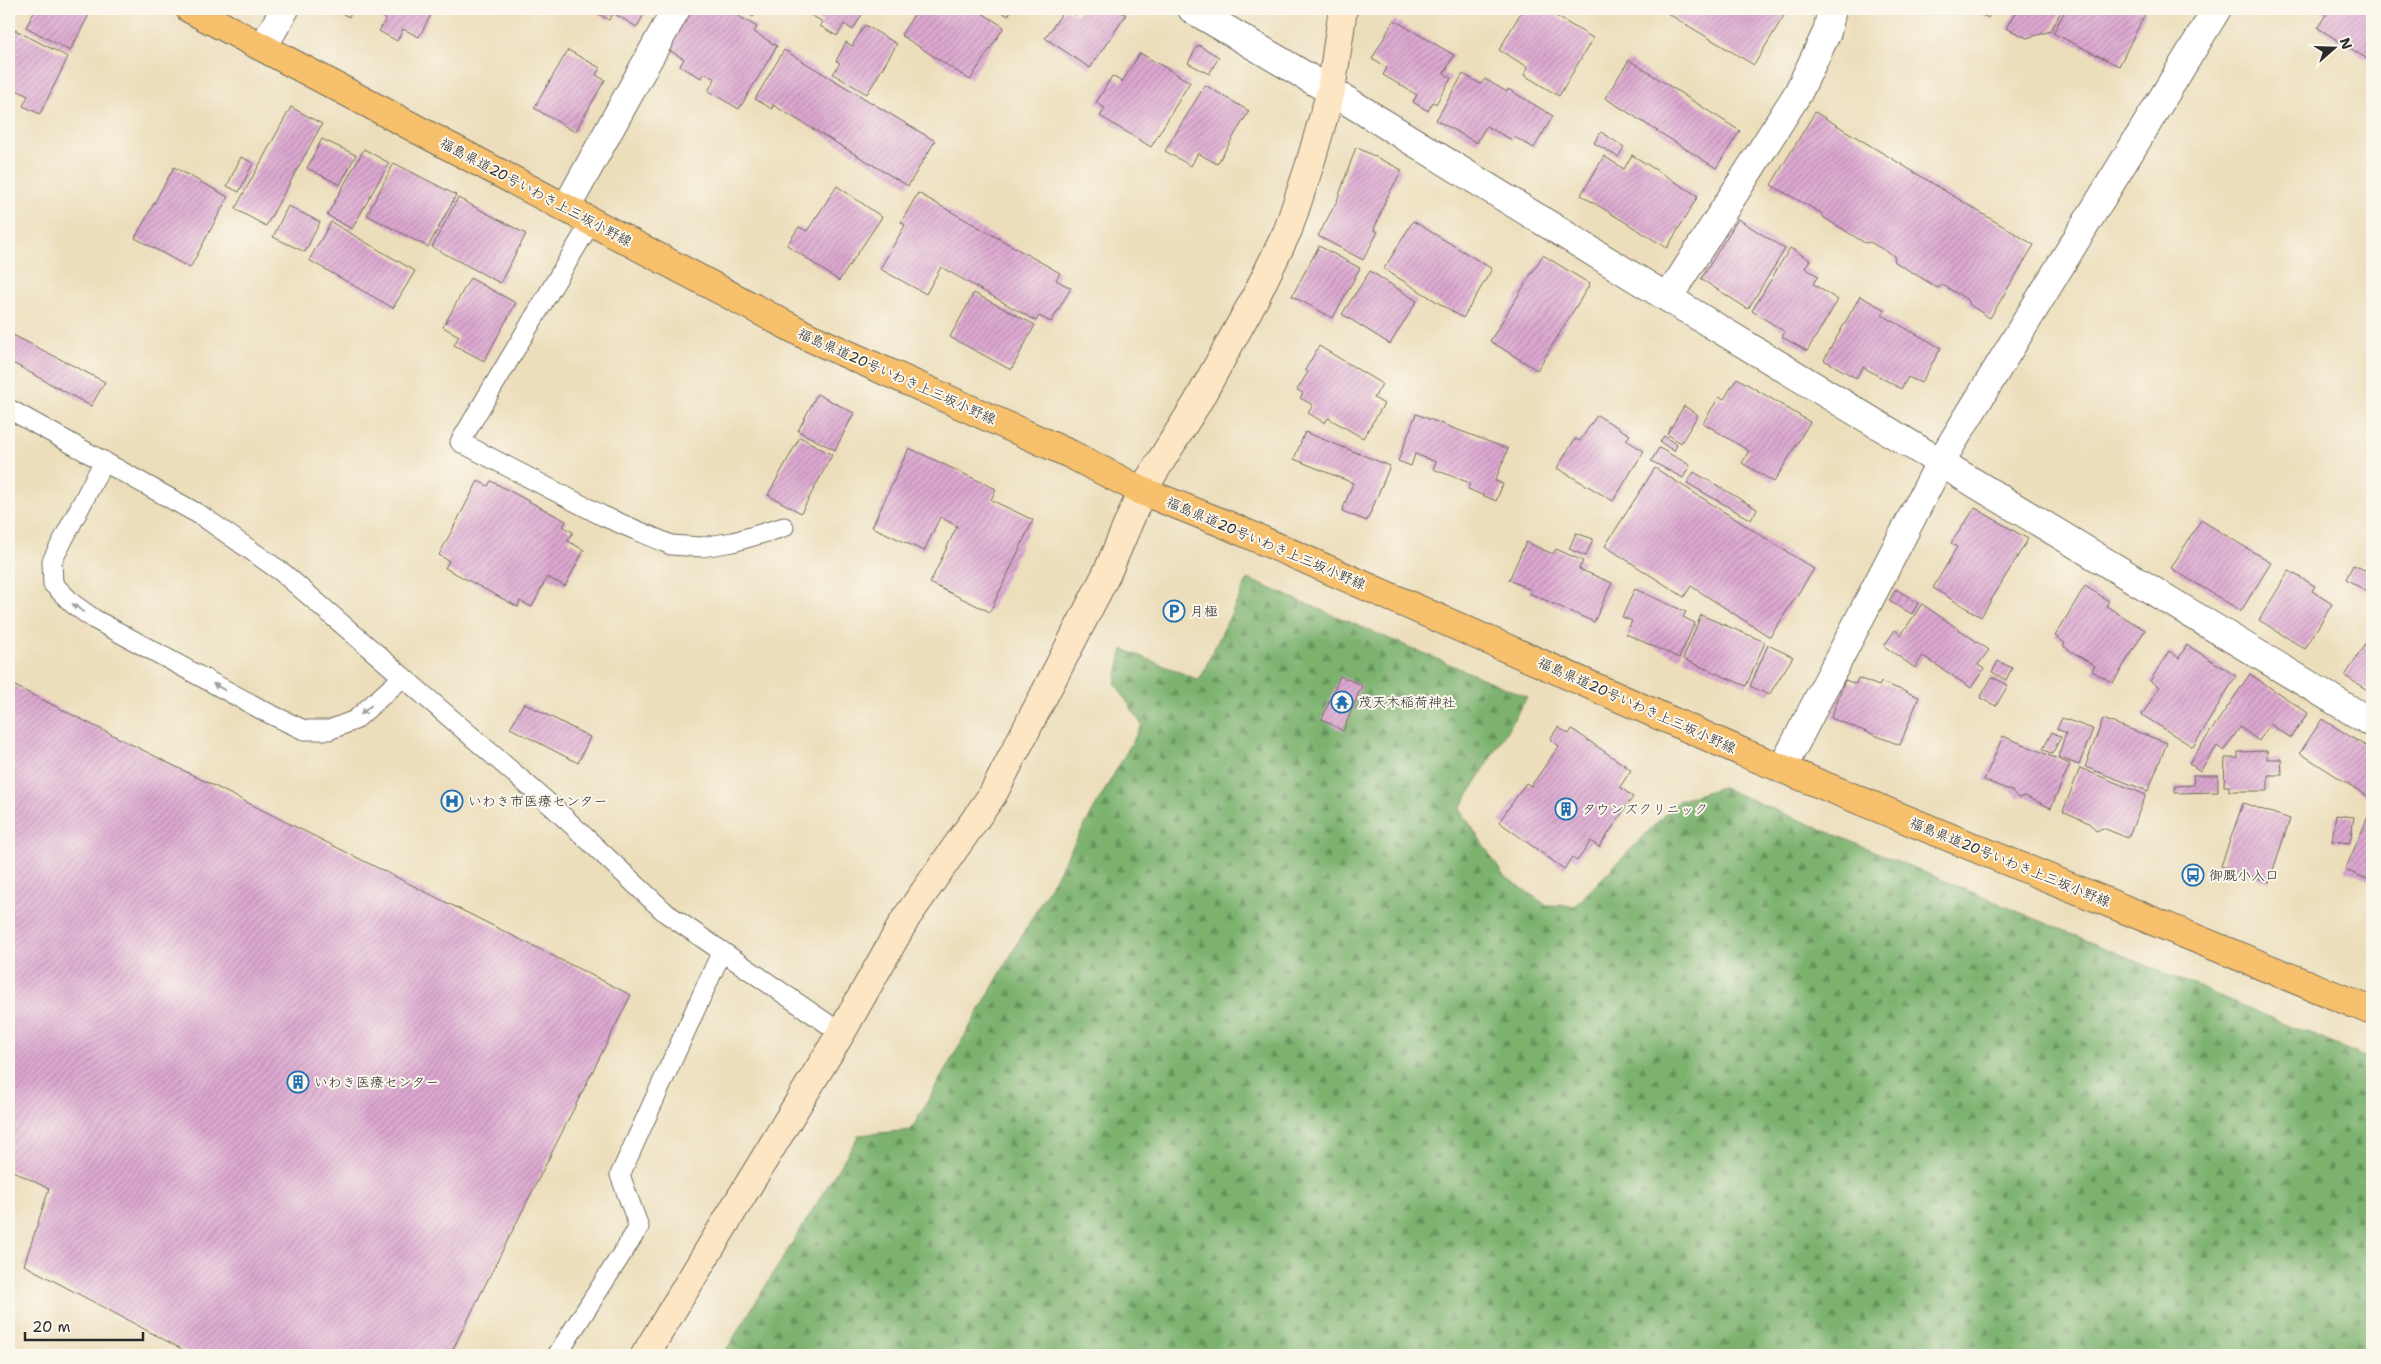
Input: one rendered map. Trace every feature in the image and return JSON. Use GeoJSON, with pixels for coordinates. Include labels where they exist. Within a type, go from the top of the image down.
{"type":"FeatureCollection","features":[{"type":"Feature","properties":{"kind":"main road","name":"福島県道20号いわき上三坂小野線"},"geometry":{"type":"LineString","coordinates":[[190,9],[809,337],[1070,454],[1142,491],[1225,524],[1782,768],[2372,1011]]}},
{"type":"Feature","properties":{"kind":"street"},"geometry":{"type":"LineString","coordinates":[[263,47],[285,9]]}},
{"type":"Feature","properties":{"kind":"street"},"geometry":{"type":"LineString","coordinates":[[566,208],[676,9]]}},
{"type":"Feature","properties":{"kind":"street"},"geometry":{"type":"LineString","coordinates":[[1192,9],[1331,91],[1668,298],[1941,461],[2372,723]]}},
{"type":"Feature","properties":{"kind":"street"},"geometry":{"type":"LineString","coordinates":[[645,1355],[840,1033],[906,918],[993,794],[1107,573],[1142,491],[1201,395],[1255,298],[1288,230],[1309,167],[1331,91],[1343,9]]}},
{"type":"Feature","properties":{"kind":"street"},"geometry":{"type":"LineString","coordinates":[[1668,298],[1798,94],[1821,47],[1832,9]]}},
{"type":"Feature","properties":{"kind":"street"},"geometry":{"type":"LineString","coordinates":[[1782,768],[1941,461],[2217,9]]}},
{"type":"Feature","properties":{"kind":"lane"},"geometry":{"type":"LineString","coordinates":[[591,222],[460,442],[603,516],[671,545],[702,547],[733,542],[784,527]]}},
{"type":"Feature","properties":{"kind":"lane"},"geometry":{"type":"LineString","coordinates":[[9,409],[202,516],[283,573],[553,807],[666,913],[840,1033]]}},
{"type":"Feature","properties":{"kind":"lane"},"geometry":{"type":"LineString","coordinates":[[104,461],[52,561],[53,584],[73,604],[94,619],[266,712],[304,730],[329,730],[355,720],[402,678]]}},
{"type":"Feature","properties":{"kind":"lane"},"geometry":{"type":"LineString","coordinates":[[556,1355],[639,1227],[620,1175],[722,951]]}},
{"type":"Feature","properties":{"kind":"green space"},"geometry":{"type":"Polygon","coordinates":[[[1248,579],[1527,697],[1460,809],[1503,875],[1546,905],[1575,906],[1678,801],[1721,787],[2372,1060],[2372,1355],[723,1355],[859,1135],[911,1130],[1142,725],[1115,683],[1123,649],[1199,680],[1248,579]]]}},
{"type":"Feature","properties":{"kind":"building"},"geometry":{"type":"Polygon","coordinates":[[[36,9],[92,9],[70,51],[26,27],[36,9]]]}},
{"type":"Feature","properties":{"kind":"building"},"geometry":{"type":"Polygon","coordinates":[[[333,9],[353,9],[349,17],[333,9]]]}},
{"type":"Feature","properties":{"kind":"building"},"geometry":{"type":"Polygon","coordinates":[[[366,9],[434,9],[419,37],[403,29],[397,41],[379,31],[386,19],[366,9]]]}},
{"type":"Feature","properties":{"kind":"building"},"geometry":{"type":"Polygon","coordinates":[[[590,9],[647,9],[637,27],[613,13],[609,20],[590,9]]]}},
{"type":"Feature","properties":{"kind":"building"},"geometry":{"type":"Polygon","coordinates":[[[681,9],[727,9],[757,27],[754,32],[777,46],[739,109],[708,91],[715,79],[704,73],[701,78],[680,66],[684,59],[660,45],[681,9]]]}},
{"type":"Feature","properties":{"kind":"building"},"geometry":{"type":"Polygon","coordinates":[[[740,9],[759,9],[753,17],[740,9]]]}},
{"type":"Feature","properties":{"kind":"building"},"geometry":{"type":"Polygon","coordinates":[[[800,9],[865,9],[853,30],[844,24],[837,36],[820,26],[823,22],[800,9]]]}},
{"type":"Feature","properties":{"kind":"building"},"geometry":{"type":"Polygon","coordinates":[[[918,9],[976,9],[1004,27],[970,80],[901,35],[918,9]]]}},
{"type":"Feature","properties":{"kind":"building"},"geometry":{"type":"Polygon","coordinates":[[[997,9],[1012,9],[1008,16],[997,9]]]}},
{"type":"Feature","properties":{"kind":"building"},"geometry":{"type":"Polygon","coordinates":[[[1065,9],[1076,15],[1080,9],[1116,9],[1126,15],[1090,68],[1045,38],[1065,9]]]}},
{"type":"Feature","properties":{"kind":"building"},"geometry":{"type":"Polygon","coordinates":[[[1523,9],[1544,9],[1593,38],[1559,96],[1524,75],[1528,67],[1499,50],[1523,9]]]}},
{"type":"Feature","properties":{"kind":"building"},"geometry":{"type":"Polygon","coordinates":[[[1660,9],[1788,9],[1754,65],[1660,9]]]}},
{"type":"Feature","properties":{"kind":"building"},"geometry":{"type":"Polygon","coordinates":[[[1972,9],[1993,9],[1988,18],[1972,9]]]}},
{"type":"Feature","properties":{"kind":"building"},"geometry":{"type":"Polygon","coordinates":[[[2017,9],[2062,9],[2051,31],[2027,38],[2006,28],[2017,9]]]}},
{"type":"Feature","properties":{"kind":"building"},"geometry":{"type":"Polygon","coordinates":[[[2066,9],[2138,9],[2146,12],[2119,66],[2053,33],[2066,9]]]}},
{"type":"Feature","properties":{"kind":"building"},"geometry":{"type":"Polygon","coordinates":[[[2318,9],[2372,9],[2372,54],[2369,60],[2318,28],[2326,14],[2318,9]]]}},
{"type":"Feature","properties":{"kind":"building"},"geometry":{"type":"Polygon","coordinates":[[[1394,20],[1454,55],[1444,73],[1451,78],[1436,104],[1433,102],[1428,111],[1413,102],[1417,95],[1383,75],[1387,68],[1372,59],[1394,20]]]}},
{"type":"Feature","properties":{"kind":"building"},"geometry":{"type":"Polygon","coordinates":[[[865,25],[897,44],[867,94],[833,74],[840,63],[836,61],[846,42],[852,46],[865,25]]]}},
{"type":"Feature","properties":{"kind":"building"},"geometry":{"type":"Polygon","coordinates":[[[9,27],[68,57],[40,114],[23,106],[28,96],[9,86],[9,27]]]}},
{"type":"Feature","properties":{"kind":"building"},"geometry":{"type":"Polygon","coordinates":[[[1198,45],[1219,57],[1209,74],[1188,63],[1198,45]]]}},
{"type":"Feature","properties":{"kind":"building"},"geometry":{"type":"Polygon","coordinates":[[[568,50],[600,68],[596,75],[605,80],[575,132],[534,108],[568,50]]]}},
{"type":"Feature","properties":{"kind":"building"},"geometry":{"type":"Polygon","coordinates":[[[784,50],[935,141],[908,186],[773,105],[772,109],[755,99],[784,50]]]}},
{"type":"Feature","properties":{"kind":"building"},"geometry":{"type":"Polygon","coordinates":[[[1140,53],[1190,82],[1151,147],[1100,116],[1105,108],[1096,103],[1112,76],[1122,82],[1140,53]]]}},
{"type":"Feature","properties":{"kind":"building"},"geometry":{"type":"Polygon","coordinates":[[[1629,60],[1740,131],[1716,168],[1605,98],[1629,60]]]}},
{"type":"Feature","properties":{"kind":"building"},"geometry":{"type":"Polygon","coordinates":[[[1463,74],[1481,84],[1485,79],[1507,92],[1508,89],[1553,116],[1534,148],[1514,137],[1512,140],[1486,126],[1477,143],[1436,120],[1463,74]]]}},
{"type":"Feature","properties":{"kind":"building"},"geometry":{"type":"Polygon","coordinates":[[[1205,85],[1249,111],[1217,164],[1198,153],[1191,166],[1165,151],[1205,85]]]}},
{"type":"Feature","properties":{"kind":"building"},"geometry":{"type":"Polygon","coordinates":[[[291,107],[322,124],[266,226],[235,209],[291,107]]]}},
{"type":"Feature","properties":{"kind":"building"},"geometry":{"type":"Polygon","coordinates":[[[1815,112],[2034,245],[1990,318],[1970,305],[1968,300],[1943,285],[1938,288],[1895,262],[1894,256],[1870,242],[1865,243],[1823,217],[1821,213],[1771,185],[1815,112]]]}},
{"type":"Feature","properties":{"kind":"building"},"geometry":{"type":"Polygon","coordinates":[[[1601,132],[1624,147],[1618,157],[1594,143],[1601,132]]]}},
{"type":"Feature","properties":{"kind":"building"},"geometry":{"type":"Polygon","coordinates":[[[322,139],[356,155],[340,185],[307,168],[322,139]]]}},
{"type":"Feature","properties":{"kind":"building"},"geometry":{"type":"Polygon","coordinates":[[[1356,147],[1402,170],[1386,199],[1374,230],[1378,232],[1363,260],[1318,236],[1337,201],[1356,147]]]}},
{"type":"Feature","properties":{"kind":"building"},"geometry":{"type":"Polygon","coordinates":[[[364,149],[389,163],[352,229],[327,215],[364,149]]]}},
{"type":"Feature","properties":{"kind":"building"},"geometry":{"type":"Polygon","coordinates":[[[1632,155],[1698,196],[1667,248],[1581,195],[1604,156],[1624,169],[1632,155]]]}},
{"type":"Feature","properties":{"kind":"building"},"geometry":{"type":"Polygon","coordinates":[[[241,157],[253,163],[239,192],[227,186],[241,157]]]}},
{"type":"Feature","properties":{"kind":"building"},"geometry":{"type":"Polygon","coordinates":[[[394,163],[456,195],[428,247],[367,215],[394,163]]]}},
{"type":"Feature","properties":{"kind":"building"},"geometry":{"type":"Polygon","coordinates":[[[174,167],[228,197],[190,268],[135,238],[174,167]]]}},
{"type":"Feature","properties":{"kind":"building"},"geometry":{"type":"Polygon","coordinates":[[[837,186],[882,217],[839,281],[787,245],[799,227],[807,231],[837,186]]]}},
{"type":"Feature","properties":{"kind":"building"},"geometry":{"type":"Polygon","coordinates":[[[918,193],[1060,273],[1056,280],[1071,288],[1051,322],[1039,316],[1036,321],[941,267],[926,294],[880,269],[905,225],[901,222],[918,193]]]}},
{"type":"Feature","properties":{"kind":"building"},"geometry":{"type":"Polygon","coordinates":[[[458,198],[526,234],[500,283],[432,247],[458,198]]]}},
{"type":"Feature","properties":{"kind":"building"},"geometry":{"type":"Polygon","coordinates":[[[288,206],[320,222],[305,252],[273,237],[288,206]]]}},
{"type":"Feature","properties":{"kind":"building"},"geometry":{"type":"Polygon","coordinates":[[[1738,219],[1785,249],[1748,309],[1701,279],[1738,219]]]}},
{"type":"Feature","properties":{"kind":"building"},"geometry":{"type":"Polygon","coordinates":[[[1413,221],[1492,269],[1463,318],[1384,269],[1413,221]]]}},
{"type":"Feature","properties":{"kind":"building"},"geometry":{"type":"Polygon","coordinates":[[[331,222],[415,271],[393,308],[309,260],[331,222]]]}},
{"type":"Feature","properties":{"kind":"building"},"geometry":{"type":"Polygon","coordinates":[[[1319,246],[1360,268],[1333,318],[1292,296],[1319,246]]]}},
{"type":"Feature","properties":{"kind":"building"},"geometry":{"type":"Polygon","coordinates":[[[1790,248],[1810,260],[1805,268],[1818,276],[1813,284],[1838,300],[1807,351],[1782,337],[1785,332],[1752,311],[1790,248]]]}},
{"type":"Feature","properties":{"kind":"building"},"geometry":{"type":"Polygon","coordinates":[[[1543,255],[1590,284],[1537,370],[1490,341],[1543,255]]]}},
{"type":"Feature","properties":{"kind":"building"},"geometry":{"type":"Polygon","coordinates":[[[1370,271],[1417,301],[1390,344],[1342,314],[1370,271]]]}},
{"type":"Feature","properties":{"kind":"building"},"geometry":{"type":"Polygon","coordinates":[[[470,278],[516,303],[484,361],[454,345],[459,336],[443,327],[470,278]]]}},
{"type":"Feature","properties":{"kind":"building"},"geometry":{"type":"Polygon","coordinates":[[[974,293],[1035,325],[1011,370],[950,337],[974,293]]]}},
{"type":"Feature","properties":{"kind":"building"},"geometry":{"type":"Polygon","coordinates":[[[1860,296],[1885,310],[1882,315],[1941,348],[1921,383],[1908,377],[1901,389],[1863,367],[1856,378],[1824,360],[1860,296]]]}},
{"type":"Feature","properties":{"kind":"building"},"geometry":{"type":"Polygon","coordinates":[[[9,333],[105,382],[91,406],[9,361],[9,333]]]}},
{"type":"Feature","properties":{"kind":"building"},"geometry":{"type":"Polygon","coordinates":[[[1319,346],[1382,384],[1374,398],[1384,404],[1363,438],[1328,418],[1325,423],[1308,413],[1313,405],[1300,398],[1303,393],[1297,390],[1308,372],[1305,370],[1319,346]]]}},
{"type":"Feature","properties":{"kind":"building"},"geometry":{"type":"Polygon","coordinates":[[[1737,378],[1810,422],[1774,482],[1742,463],[1749,451],[1703,423],[1719,397],[1724,399],[1737,378]]]}},
{"type":"Feature","properties":{"kind":"building"},"geometry":{"type":"Polygon","coordinates":[[[817,394],[854,413],[835,450],[798,431],[817,394]]]}},
{"type":"Feature","properties":{"kind":"building"},"geometry":{"type":"Polygon","coordinates":[[[1684,406],[1698,415],[1681,443],[1667,434],[1684,406]]]}},
{"type":"Feature","properties":{"kind":"building"},"geometry":{"type":"Polygon","coordinates":[[[1416,414],[1508,449],[1495,481],[1503,484],[1496,501],[1468,489],[1470,483],[1433,469],[1436,462],[1415,454],[1411,466],[1398,461],[1416,414]]]}},
{"type":"Feature","properties":{"kind":"building"},"geometry":{"type":"Polygon","coordinates":[[[1597,415],[1630,435],[1626,440],[1644,451],[1613,501],[1557,468],[1575,439],[1580,441],[1597,415]]]}},
{"type":"Feature","properties":{"kind":"building"},"geometry":{"type":"Polygon","coordinates":[[[1305,432],[1390,466],[1367,521],[1342,511],[1353,483],[1294,459],[1305,432]]]}},
{"type":"Feature","properties":{"kind":"building"},"geometry":{"type":"Polygon","coordinates":[[[1664,436],[1677,445],[1674,451],[1660,442],[1664,436]]]}},
{"type":"Feature","properties":{"kind":"building"},"geometry":{"type":"Polygon","coordinates":[[[800,437],[832,455],[801,513],[768,495],[800,437]]]}},
{"type":"Feature","properties":{"kind":"building"},"geometry":{"type":"Polygon","coordinates":[[[909,448],[996,489],[991,500],[1033,520],[990,612],[930,583],[957,526],[940,517],[924,551],[872,527],[909,448]]]}},
{"type":"Feature","properties":{"kind":"building"},"geometry":{"type":"Polygon","coordinates":[[[1659,448],[1690,465],[1683,478],[1651,461],[1659,448]]]}},
{"type":"Feature","properties":{"kind":"building"},"geometry":{"type":"Polygon","coordinates":[[[1655,468],[1814,569],[1770,637],[1691,586],[1684,597],[1605,546],[1655,468]]]}},
{"type":"Feature","properties":{"kind":"building"},"geometry":{"type":"Polygon","coordinates":[[[1694,472],[1757,509],[1751,520],[1687,483],[1694,472]]]}},
{"type":"Feature","properties":{"kind":"building"},"geometry":{"type":"Polygon","coordinates":[[[478,481],[488,486],[491,481],[566,521],[563,527],[573,532],[568,541],[584,550],[565,586],[547,577],[532,607],[520,601],[518,607],[445,568],[449,561],[439,555],[478,481]]]}},
{"type":"Feature","properties":{"kind":"building"},"geometry":{"type":"Polygon","coordinates":[[[1975,508],[2028,539],[1981,617],[1933,588],[1957,547],[1951,543],[1975,508]]]}},
{"type":"Feature","properties":{"kind":"building"},"geometry":{"type":"Polygon","coordinates":[[[2201,520],[2271,563],[2241,611],[2171,568],[2201,520]]]}},
{"type":"Feature","properties":{"kind":"building"},"geometry":{"type":"Polygon","coordinates":[[[1576,533],[1593,539],[1586,556],[1569,549],[1576,533]]]}},
{"type":"Feature","properties":{"kind":"building"},"geometry":{"type":"Polygon","coordinates":[[[1526,542],[1553,554],[1556,549],[1583,561],[1579,569],[1612,583],[1594,622],[1529,593],[1531,590],[1509,580],[1526,542]]]}},
{"type":"Feature","properties":{"kind":"building"},"geometry":{"type":"Polygon","coordinates":[[[2353,565],[2372,573],[2372,582],[2366,591],[2346,579],[2353,565]]]}},
{"type":"Feature","properties":{"kind":"building"},"geometry":{"type":"Polygon","coordinates":[[[2289,571],[2315,586],[2312,591],[2332,604],[2305,649],[2259,620],[2289,571]]]}},
{"type":"Feature","properties":{"kind":"building"},"geometry":{"type":"Polygon","coordinates":[[[2085,586],[2109,601],[2106,606],[2145,630],[2113,683],[2092,671],[2095,666],[2063,646],[2065,643],[2055,636],[2085,586]]]}},
{"type":"Feature","properties":{"kind":"building"},"geometry":{"type":"Polygon","coordinates":[[[1635,589],[1686,612],[1683,617],[1695,623],[1679,658],[1626,634],[1632,621],[1622,617],[1635,589]]]}},
{"type":"Feature","properties":{"kind":"building"},"geometry":{"type":"Polygon","coordinates":[[[1896,589],[1918,603],[1912,614],[1889,601],[1896,589]]]}},
{"type":"Feature","properties":{"kind":"building"},"geometry":{"type":"Polygon","coordinates":[[[1922,604],[1989,650],[1978,665],[1984,669],[1971,688],[1923,656],[1915,668],[1884,646],[1895,630],[1901,635],[1922,604]]]}},
{"type":"Feature","properties":{"kind":"building"},"geometry":{"type":"Polygon","coordinates":[[[1701,615],[1765,642],[1746,686],[1683,659],[1701,615]]]}},
{"type":"Feature","properties":{"kind":"building"},"geometry":{"type":"Polygon","coordinates":[[[2372,633],[2372,693],[2345,676],[2372,633]]]}},
{"type":"Feature","properties":{"kind":"building"},"geometry":{"type":"Polygon","coordinates":[[[1768,645],[1793,657],[1769,695],[1750,686],[1768,645]]]}},
{"type":"Feature","properties":{"kind":"building"},"geometry":{"type":"Polygon","coordinates":[[[2187,645],[2236,676],[2193,747],[2142,715],[2159,687],[2150,681],[2169,651],[2179,658],[2187,645]]]}},
{"type":"Feature","properties":{"kind":"building"},"geometry":{"type":"Polygon","coordinates":[[[1998,661],[2012,668],[2006,680],[1992,672],[1998,661]]]}},
{"type":"Feature","properties":{"kind":"building"},"geometry":{"type":"Polygon","coordinates":[[[2250,674],[2308,713],[2291,738],[2270,724],[2259,741],[2240,727],[2224,751],[2217,746],[2200,771],[2189,763],[2250,674]]]}},
{"type":"Feature","properties":{"kind":"building","name":"茂天木稲荷神社"},"geometry":{"type":"Polygon","coordinates":[[[1340,676],[1362,685],[1343,731],[1322,719],[1340,676]]]}},
{"type":"Feature","properties":{"kind":"building"},"geometry":{"type":"Polygon","coordinates":[[[1992,677],[2008,685],[1996,706],[1980,698],[1992,677]]]}},
{"type":"Feature","properties":{"kind":"building"},"geometry":{"type":"Polygon","coordinates":[[[1858,678],[1879,686],[1881,682],[1919,697],[1900,745],[1831,718],[1845,680],[1856,684],[1858,678]]]}},
{"type":"Feature","properties":{"kind":"building","name":"いわき医療センター"},"geometry":{"type":"Polygon","coordinates":[[[9,683],[631,995],[450,1355],[193,1355],[24,1265],[49,1189],[9,1169],[9,683]]]}},
{"type":"Feature","properties":{"kind":"building"},"geometry":{"type":"Polygon","coordinates":[[[524,703],[590,737],[578,763],[510,728],[524,703]]]}},
{"type":"Feature","properties":{"kind":"building"},"geometry":{"type":"Polygon","coordinates":[[[2062,718],[2093,729],[2079,765],[2058,757],[2066,733],[2057,729],[2062,718]]]}},
{"type":"Feature","properties":{"kind":"building"},"geometry":{"type":"Polygon","coordinates":[[[2103,719],[2167,743],[2148,791],[2085,767],[2103,719]]]}},
{"type":"Feature","properties":{"kind":"building"},"geometry":{"type":"Polygon","coordinates":[[[2322,719],[2372,750],[2372,799],[2300,753],[2322,719]]]}},
{"type":"Feature","properties":{"kind":"building","name":"タウンズクリニック"},"geometry":{"type":"Polygon","coordinates":[[[1558,727],[1569,734],[1572,729],[1631,770],[1620,787],[1633,797],[1599,847],[1591,841],[1577,861],[1572,857],[1564,869],[1499,822],[1526,783],[1531,786],[1559,746],[1550,739],[1558,727]]]}},
{"type":"Feature","properties":{"kind":"building"},"geometry":{"type":"Polygon","coordinates":[[[2052,732],[2061,737],[2052,754],[2043,749],[2052,732]]]}},
{"type":"Feature","properties":{"kind":"building"},"geometry":{"type":"Polygon","coordinates":[[[2003,736],[2070,764],[2051,808],[2025,796],[2018,798],[2012,791],[1984,780],[2003,736]]]}},
{"type":"Feature","properties":{"kind":"building"},"geometry":{"type":"Polygon","coordinates":[[[2267,751],[2267,759],[2281,759],[2282,775],[2268,775],[2268,791],[2229,791],[2229,786],[2224,786],[2225,758],[2238,758],[2238,752],[2267,751]]]}},
{"type":"Feature","properties":{"kind":"building"},"geometry":{"type":"Polygon","coordinates":[[[2080,768],[2146,795],[2128,838],[2103,828],[2096,831],[2089,823],[2063,811],[2080,768]]]}},
{"type":"Feature","properties":{"kind":"building"},"geometry":{"type":"Polygon","coordinates":[[[2193,775],[2218,775],[2218,792],[2175,793],[2175,786],[2194,785],[2193,775]]]}},
{"type":"Feature","properties":{"kind":"building"},"geometry":{"type":"Polygon","coordinates":[[[2243,803],[2290,819],[2269,882],[2221,866],[2243,803]]]}},
{"type":"Feature","properties":{"kind":"building"},"geometry":{"type":"Polygon","coordinates":[[[2336,815],[2354,817],[2350,843],[2332,841],[2336,815]]]}},
{"type":"Feature","properties":{"kind":"building"},"geometry":{"type":"Polygon","coordinates":[[[2368,817],[2372,819],[2372,881],[2345,870],[2368,817]]]}},
{"type":"Feature","properties":{"kind":"place","name":"月極"},"geometry":{"type":"Point","coordinates":[1174,611]}},
{"type":"Feature","properties":{"kind":"place","name":"茂天木稲荷神社"},"geometry":{"type":"Point","coordinates":[1342,702]}},
{"type":"Feature","properties":{"kind":"place","name":"いわき市医療センター"},"geometry":{"type":"Point","coordinates":[452,801]}},
{"type":"Feature","properties":{"kind":"place","name":"タウンズクリニック"},"geometry":{"type":"Point","coordinates":[1566,809]}},
{"type":"Feature","properties":{"kind":"place","name":"御厩小入口"},"geometry":{"type":"Point","coordinates":[2193,875]}},
{"type":"Feature","properties":{"kind":"place","name":"いわき医療センター"},"geometry":{"type":"Point","coordinates":[298,1082]}}]}
